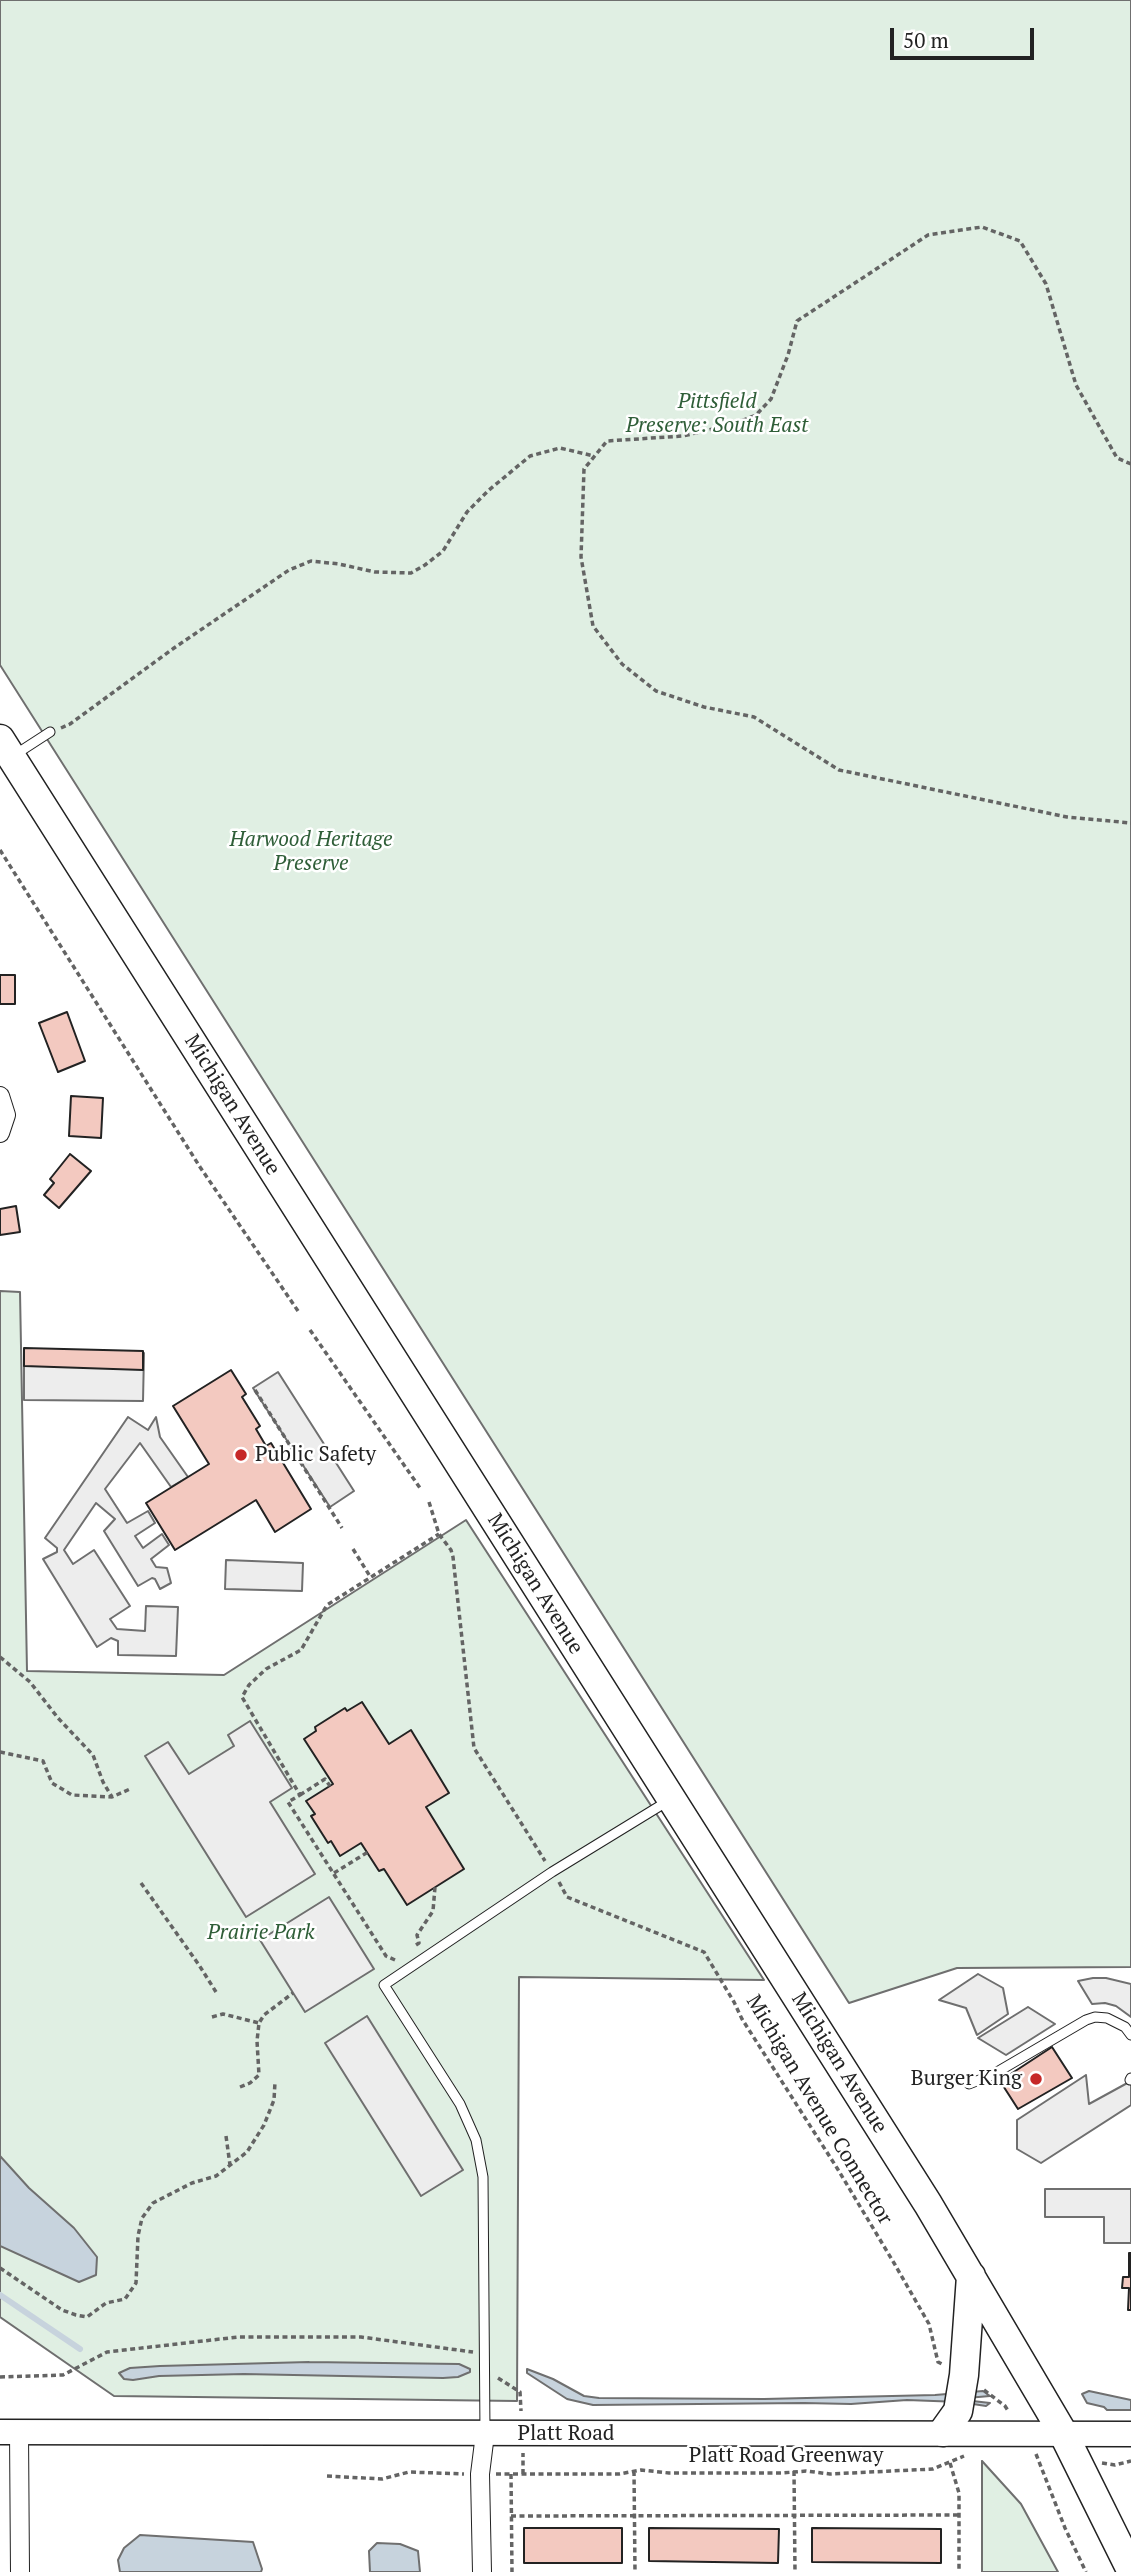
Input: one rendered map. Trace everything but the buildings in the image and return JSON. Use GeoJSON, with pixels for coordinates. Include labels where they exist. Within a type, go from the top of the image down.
{"type":"FeatureCollection","features":[{"type":"Feature","properties":{"kind":"highway","name":"Michigan Avenue"},"geometry":{"type":"LineString","coordinates":[[6,748],[672,1798],[971,2276],[1063,2433],[1131,2570]]}},
{"type":"Feature","properties":{"kind":"highway"},"geometry":{"type":"LineString","coordinates":[[943,2432],[958,2411],[964,2375],[971,2276]]}},
{"type":"Feature","properties":{"kind":"main road","name":"Platt Road"},"geometry":{"type":"LineString","coordinates":[[10,2432],[1131,2434]]}},
{"type":"Feature","properties":{"kind":"street"},"geometry":{"type":"LineString","coordinates":[[0,1096],[6,1115],[0,1133]]}},
{"type":"Feature","properties":{"kind":"street"},"geometry":{"type":"LineString","coordinates":[[10,2432],[20,2572]]}},
{"type":"Feature","properties":{"kind":"street"},"geometry":{"type":"LineString","coordinates":[[482,2572],[480,2474],[485,2434]]}},
{"type":"Feature","properties":{"kind":"lane"},"geometry":{"type":"LineString","coordinates":[[6,748],[50,732]]}},
{"type":"Feature","properties":{"kind":"lane"},"geometry":{"type":"LineString","coordinates":[[485,2434],[483,2176],[476,2140],[460,2104],[384,1985],[552,1872],[672,1798]]}},
{"type":"Feature","properties":{"kind":"lane"},"geometry":{"type":"LineString","coordinates":[[969,2084],[992,2075],[1077,2023],[1095,2017],[1116,2021],[1131,2035]]}},
{"type":"Feature","properties":{"kind":"path"},"geometry":{"type":"LineString","coordinates":[[1131,464],[1116,458],[1076,385],[1046,284],[1020,241],[982,227],[928,235],[797,321],[788,355],[771,399],[756,415],[734,424],[683,436],[607,441],[584,469],[581,557],[593,626],[622,664],[656,691],[704,707],[754,717],[839,770],[1067,817],[1131,823]]}},
{"type":"Feature","properties":{"kind":"path"},"geometry":{"type":"LineString","coordinates":[[50,732],[70,724],[174,648],[289,570],[311,561],[375,572],[411,573],[443,551],[467,513],[489,490],[530,456],[560,448],[594,456]]}},
{"type":"Feature","properties":{"kind":"path"},"geometry":{"type":"LineString","coordinates":[[0,850],[200,1167],[298,1311]]}},
{"type":"Feature","properties":{"kind":"path"},"geometry":{"type":"LineString","coordinates":[[310,1330],[420,1488]]}},
{"type":"Feature","properties":{"kind":"path"},"geometry":{"type":"LineString","coordinates":[[255,1390],[342,1528]]}},
{"type":"Feature","properties":{"kind":"path"},"geometry":{"type":"LineString","coordinates":[[429,1502],[439,1534],[453,1557],[474,1748],[546,1862]]}},
{"type":"Feature","properties":{"kind":"path"},"geometry":{"type":"LineString","coordinates":[[300,1795],[242,1697],[249,1685],[266,1670],[301,1650],[327,1605],[439,1534]]}},
{"type":"Feature","properties":{"kind":"path"},"geometry":{"type":"LineString","coordinates":[[354,1549],[371,1578]]}},
{"type":"Feature","properties":{"kind":"path"},"geometry":{"type":"LineString","coordinates":[[0,1657],[30,1682],[58,1718],[93,1755],[112,1797]]}},
{"type":"Feature","properties":{"kind":"path"},"geometry":{"type":"LineString","coordinates":[[0,1752],[30,1756],[43,1761],[52,1783],[72,1795],[112,1797],[130,1789]]}},
{"type":"Feature","properties":{"kind":"path"},"geometry":{"type":"LineString","coordinates":[[330,1786],[325,1779],[289,1802],[386,1956],[394,1961],[402,1955]]}},
{"type":"Feature","properties":{"kind":"path"},"geometry":{"type":"LineString","coordinates":[[334,1873],[368,1852]]}},
{"type":"Feature","properties":{"kind":"path","name":"Michigan Avenue Connector"},"geometry":{"type":"LineString","coordinates":[[558,1882],[567,1897],[704,1952],[742,2019],[837,2168],[929,2324],[938,2362],[964,2375],[1005,2406]]}},
{"type":"Feature","properties":{"kind":"path"},"geometry":{"type":"LineString","coordinates":[[141,1883],[216,1992]]}},
{"type":"Feature","properties":{"kind":"path"},"geometry":{"type":"LineString","coordinates":[[411,1949],[419,1943],[417,1936],[433,1911],[435,1887]]}},
{"type":"Feature","properties":{"kind":"path"},"geometry":{"type":"LineString","coordinates":[[240,2087],[259,2075],[257,2041],[260,2023],[271,2009],[293,1993]]}},
{"type":"Feature","properties":{"kind":"path"},"geometry":{"type":"LineString","coordinates":[[212,2017],[223,2014],[260,2023]]}},
{"type":"Feature","properties":{"kind":"path"},"geometry":{"type":"LineString","coordinates":[[0,2268],[62,2310],[87,2317],[106,2303],[125,2299],[136,2283],[138,2236],[142,2218],[153,2203],[192,2183],[216,2176],[247,2152],[264,2125],[274,2100],[275,2082]]}},
{"type":"Feature","properties":{"kind":"path"},"geometry":{"type":"LineString","coordinates":[[226,2136],[230,2167]]}},
{"type":"Feature","properties":{"kind":"path"},"geometry":{"type":"LineString","coordinates":[[0,2376],[64,2375],[107,2352],[238,2337],[361,2337],[471,2352]]}},
{"type":"Feature","properties":{"kind":"path"},"geometry":{"type":"LineString","coordinates":[[497,2377],[520,2392],[520,2402]]}},
{"type":"Feature","properties":{"kind":"path"},"geometry":{"type":"LineString","coordinates":[[523,2455],[523,2474]]}},
{"type":"Feature","properties":{"kind":"path","name":"Platt Road Greenway"},"geometry":{"type":"LineString","coordinates":[[499,2474],[794,2471],[830,2474],[933,2469],[967,2455]]}},
{"type":"Feature","properties":{"kind":"path"},"geometry":{"type":"LineString","coordinates":[[1026,2455],[1044,2456]]}},
{"type":"Feature","properties":{"kind":"path"},"geometry":{"type":"LineString","coordinates":[[1038,2457],[1065,2528],[1086,2572]]}},
{"type":"Feature","properties":{"kind":"path"},"geometry":{"type":"LineString","coordinates":[[1115,2465],[1131,2461]]}},
{"type":"Feature","properties":{"kind":"path"},"geometry":{"type":"LineString","coordinates":[[950,2463],[959,2493],[959,2572]]}},
{"type":"Feature","properties":{"kind":"path"},"geometry":{"type":"LineString","coordinates":[[634,2471],[635,2572]]}},
{"type":"Feature","properties":{"kind":"path"},"geometry":{"type":"LineString","coordinates":[[794,2471],[795,2572]]}},
{"type":"Feature","properties":{"kind":"path"},"geometry":{"type":"LineString","coordinates":[[327,2476],[382,2479],[409,2472],[457,2474]]}},
{"type":"Feature","properties":{"kind":"path"},"geometry":{"type":"LineString","coordinates":[[511,2474],[512,2572]]}},
{"type":"Feature","properties":{"kind":"path"},"geometry":{"type":"LineString","coordinates":[[511,2516],[959,2515]]}},
{"type":"Feature","properties":{"kind":"green space","name":"Pittsfield Preserve: South East"},"geometry":{"type":"Polygon","coordinates":[[[0,0],[1131,0],[1131,1967],[957,1968],[849,2003],[0,665],[0,0]]]}},
{"type":"Feature","properties":{"kind":"green space","name":"Prairie Park"},"geometry":{"type":"Polygon","coordinates":[[[0,1291],[20,1292],[27,1671],[224,1675],[466,1520],[764,1980],[519,1977],[517,2401],[114,2396],[0,2317],[0,1291]]]}},
{"type":"Feature","properties":{"kind":"green space"},"geometry":{"type":"Polygon","coordinates":[[[982,2461],[1021,2504],[1058,2572],[982,2572],[982,2461]]]}},
{"type":"Feature","properties":{"kind":"shaded area"},"geometry":{"type":"Polygon","coordinates":[[[24,1351],[144,1353],[143,1401],[24,1400],[24,1351]]]}},
{"type":"Feature","properties":{"kind":"shaded area"},"geometry":{"type":"Polygon","coordinates":[[[278,1372],[354,1491],[330,1507],[253,1388],[278,1372]]]}},
{"type":"Feature","properties":{"kind":"shaded area"},"geometry":{"type":"Polygon","coordinates":[[[128,1417],[148,1430],[156,1417],[160,1437],[188,1477],[171,1487],[140,1443],[105,1489],[127,1523],[148,1511],[155,1523],[135,1536],[143,1548],[162,1534],[169,1545],[151,1559],[156,1567],[167,1568],[171,1583],[160,1589],[152,1578],[138,1586],[104,1531],[115,1519],[96,1503],[64,1550],[73,1564],[94,1550],[130,1606],[110,1619],[117,1629],[145,1631],[146,1606],[178,1607],[176,1656],[118,1655],[118,1641],[111,1638],[97,1647],[43,1559],[57,1552],[57,1548],[45,1538],[128,1417]]]}},
{"type":"Feature","properties":{"kind":"shaded area"},"geometry":{"type":"Polygon","coordinates":[[[226,1560],[303,1563],[302,1591],[225,1589],[226,1560]]]}},
{"type":"Feature","properties":{"kind":"shaded area"},"geometry":{"type":"Polygon","coordinates":[[[250,1721],[292,1788],[270,1802],[315,1874],[246,1917],[145,1756],[168,1742],[189,1774],[234,1746],[228,1735],[250,1721]]]}},
{"type":"Feature","properties":{"kind":"shaded area"},"geometry":{"type":"Polygon","coordinates":[[[329,1897],[374,1969],[305,2012],[260,1940],[329,1897]]]}},
{"type":"Feature","properties":{"kind":"shaded area"},"geometry":{"type":"Polygon","coordinates":[[[978,1974],[1003,1988],[1008,2014],[977,2035],[966,2008],[939,2000],[978,1974]]]}},
{"type":"Feature","properties":{"kind":"shaded area"},"geometry":{"type":"Polygon","coordinates":[[[1093,1978],[1131,1984],[1131,2017],[1116,2006],[1092,2004],[1078,1981],[1093,1978]]]}},
{"type":"Feature","properties":{"kind":"shaded area"},"geometry":{"type":"Polygon","coordinates":[[[1028,2007],[1055,2024],[1006,2055],[978,2038],[1028,2007]]]}},
{"type":"Feature","properties":{"kind":"shaded area"},"geometry":{"type":"Polygon","coordinates":[[[367,2016],[463,2170],[421,2196],[325,2043],[367,2016]]]}},
{"type":"Feature","properties":{"kind":"shaded area"},"geometry":{"type":"Polygon","coordinates":[[[1086,2075],[1089,2104],[1131,2081],[1131,2105],[1041,2163],[1017,2149],[1017,2120],[1086,2075]]]}},
{"type":"Feature","properties":{"kind":"shaded area"},"geometry":{"type":"Polygon","coordinates":[[[0,2156],[29,2188],[74,2228],[97,2257],[96,2275],[79,2282],[0,2246],[0,2156]]]}},
{"type":"Feature","properties":{"kind":"shaded area"},"geometry":{"type":"Polygon","coordinates":[[[1045,2189],[1131,2189],[1131,2243],[1104,2243],[1104,2217],[1045,2217],[1045,2189]]]}},
{"type":"Feature","properties":{"kind":"shaded area"},"geometry":{"type":"Polygon","coordinates":[[[309,2362],[459,2364],[470,2369],[470,2372],[458,2377],[443,2378],[244,2374],[159,2376],[133,2380],[124,2379],[119,2373],[130,2368],[160,2366],[309,2362]]]}},
{"type":"Feature","properties":{"kind":"shaded area"},"geometry":{"type":"Polygon","coordinates":[[[527,2369],[584,2396],[599,2398],[764,2399],[935,2395],[983,2391],[990,2396],[955,2399],[990,2403],[986,2406],[907,2400],[851,2404],[593,2405],[567,2399],[527,2373],[527,2369]]]}},
{"type":"Feature","properties":{"kind":"shaded area"},"geometry":{"type":"Polygon","coordinates":[[[1089,2391],[1131,2400],[1131,2410],[1107,2410],[1087,2403],[1082,2394],[1089,2391]]]}},
{"type":"Feature","properties":{"kind":"shaded area"},"geometry":{"type":"Polygon","coordinates":[[[140,2535],[253,2542],[262,2569],[261,2572],[120,2572],[118,2560],[124,2548],[140,2535]]]}},
{"type":"Feature","properties":{"kind":"shaded area"},"geometry":{"type":"Polygon","coordinates":[[[377,2543],[400,2544],[418,2551],[420,2572],[370,2572],[369,2551],[377,2543]]]}},
{"type":"Feature","properties":{"kind":"waterway"},"geometry":{"type":"LineString","coordinates":[[0,2295],[80,2349]]}},
{"type":"Feature","properties":{"kind":"place","name":"Public Safety"},"geometry":{"type":"Point","coordinates":[241,1455]}},
{"type":"Feature","properties":{"kind":"place","name":"Burger King"},"geometry":{"type":"Point","coordinates":[1036,2079]}},
{"type":"Feature","properties":{"kind":"park label","name":"Harwood Heritage Preserve"},"geometry":{"type":"Point","coordinates":[311,852]}}]}
